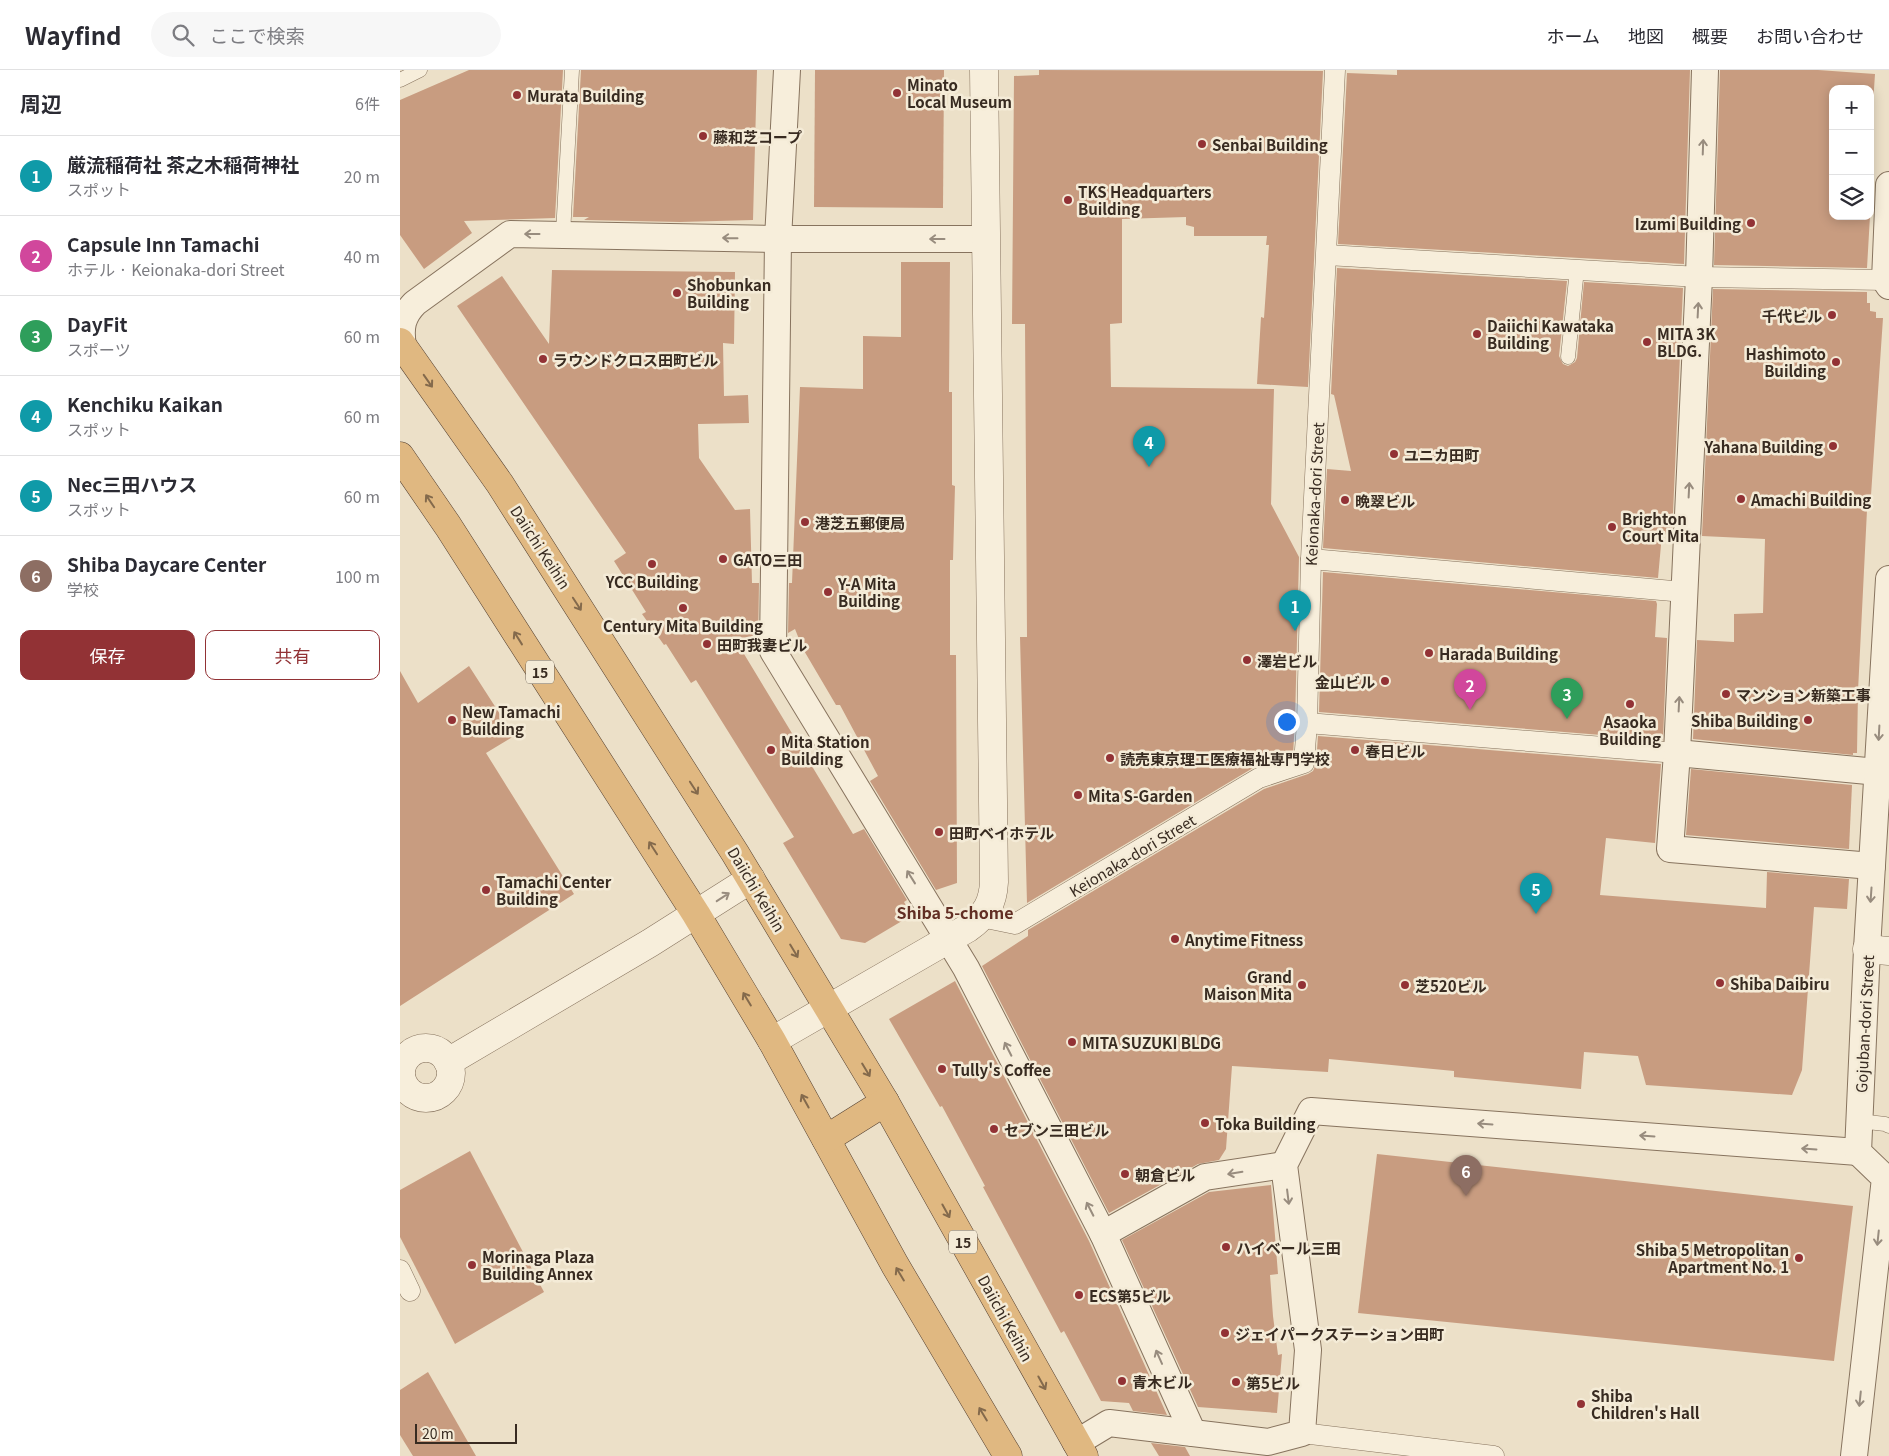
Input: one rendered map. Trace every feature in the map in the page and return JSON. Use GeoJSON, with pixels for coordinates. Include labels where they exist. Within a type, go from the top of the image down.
{"type":"FeatureCollection","features":[{"type":"Feature","properties":{"kind":"highway","name":"Daiichi Keihin"},"geometry":{"type":"LineString","coordinates":[[402,344],[500,484],[722,831],[885,1102],[1080,1450]]}},
{"type":"Feature","properties":{"kind":"highway","name":"15"},"geometry":{"type":"LineString","coordinates":[[400,456],[448,526],[696,914],[772,1041],[895,1266],[1008,1456]]}},
{"type":"Feature","properties":{"kind":"highway"},"geometry":{"type":"LineString","coordinates":[[826,1139],[885,1102]]}},
{"type":"Feature","properties":{"kind":"street"},"geometry":{"type":"LineString","coordinates":[[786,70],[778,240],[773,651],[851,782],[950,939],[1103,1234],[1193,1433]]}},
{"type":"Feature","properties":{"kind":"street"},"geometry":{"type":"LineString","coordinates":[[772,1041],[950,939],[981,917],[992,900],[994,882],[984,70]]}},
{"type":"Feature","properties":{"kind":"street","name":"Keionaka-dori Street"},"geometry":{"type":"LineString","coordinates":[[981,917],[1015,924],[1259,778],[1304,763],[1307,723],[1311,559],[1335,70]]}},
{"type":"Feature","properties":{"kind":"street"},"geometry":{"type":"LineString","coordinates":[[1705,70],[1699,277],[1677,753],[1670,849],[1872,866]]}},
{"type":"Feature","properties":{"kind":"street"},"geometry":{"type":"LineString","coordinates":[[1327,255],[1699,277],[1888,282],[1889,185]]}},
{"type":"Feature","properties":{"kind":"street"},"geometry":{"type":"LineString","coordinates":[[402,344],[401,332],[407,311],[415,303],[510,234],[778,240],[985,239]]}},
{"type":"Feature","properties":{"kind":"street"},"geometry":{"type":"LineString","coordinates":[[1311,559],[1684,592]]}},
{"type":"Feature","properties":{"kind":"street","name":"Gojuban-dori Street"},"geometry":{"type":"LineString","coordinates":[[1858,1152],[1859,1121],[1878,950],[1872,866],[1883,773],[1889,579]]}},
{"type":"Feature","properties":{"kind":"street"},"geometry":{"type":"LineString","coordinates":[[1307,723],[1677,753],[1883,773]]}},
{"type":"Feature","properties":{"kind":"street"},"geometry":{"type":"LineString","coordinates":[[448,1062],[650,943],[750,879]]}},
{"type":"Feature","properties":{"kind":"street"},"geometry":{"type":"LineString","coordinates":[[1302,1433],[1308,1350],[1284,1165],[1311,1110],[1858,1152],[1885,1178],[1854,1456]]}},
{"type":"Feature","properties":{"kind":"street"},"geometry":{"type":"LineString","coordinates":[[1103,1234],[1205,1178],[1284,1165]]}},
{"type":"Feature","properties":{"kind":"street"},"geometry":{"type":"LineString","coordinates":[[400,1270],[410,1290]]}},
{"type":"Feature","properties":{"kind":"street"},"geometry":{"type":"LineString","coordinates":[[1080,1450],[1109,1423],[1268,1442],[1302,1433],[1494,1456]]}},
{"type":"Feature","properties":{"kind":"lane"},"geometry":{"type":"LineString","coordinates":[[400,80],[420,70]]}},
{"type":"Feature","properties":{"kind":"lane"},"geometry":{"type":"LineString","coordinates":[[564,234],[572,70]]}},
{"type":"Feature","properties":{"kind":"lane"},"geometry":{"type":"LineString","coordinates":[[1568,357],[1577,269]]}},
{"type":"Feature","properties":{"kind":"lane"},"geometry":{"type":"LineString","coordinates":[[1859,1121],[1889,1126]]}},
{"type":"Feature","properties":{"kind":"building"},"geometry":{"type":"Polygon","coordinates":[[[469,70],[563,70],[555,218],[464,221],[472,233],[424,269],[400,235],[400,100],[469,70]]]}},
{"type":"Feature","properties":{"kind":"building"},"geometry":{"type":"Polygon","coordinates":[[[581,70],[757,70],[753,220],[680,222],[584,220],[589,217],[573,217],[581,70]]]}},
{"type":"Feature","properties":{"kind":"building"},"geometry":{"type":"Polygon","coordinates":[[[815,70],[944,70],[943,208],[814,207],[815,70]]]}},
{"type":"Feature","properties":{"kind":"building"},"geometry":{"type":"Polygon","coordinates":[[[1039,70],[1323,71],[1308,387],[1257,384],[1261,317],[1264,318],[1269,245],[1266,245],[1267,236],[1194,236],[1194,227],[1186,225],[1186,217],[1122,219],[1122,323],[1110,324],[1111,387],[1274,389],[1271,504],[1299,557],[1293,754],[1253,768],[1027,903],[1020,637],[1027,637],[1025,324],[1012,324],[1014,76],[1039,75],[1039,70]]]}},
{"type":"Feature","properties":{"kind":"building"},"geometry":{"type":"Polygon","coordinates":[[[1397,70],[1690,70],[1684,264],[1338,244],[1347,73],[1397,75],[1397,70]]]}},
{"type":"Feature","properties":{"kind":"building"},"geometry":{"type":"Polygon","coordinates":[[[1720,70],[1818,70],[1875,74],[1874,89],[1874,85],[1829,85],[1829,220],[1870,220],[1867,268],[1714,265],[1720,70]]]}},
{"type":"Feature","properties":{"kind":"building"},"geometry":{"type":"Polygon","coordinates":[[[901,262],[950,262],[949,392],[952,392],[952,485],[955,486],[953,560],[950,560],[950,655],[956,655],[957,883],[936,890],[870,781],[878,776],[840,705],[836,705],[803,649],[795,629],[788,633],[789,583],[792,583],[800,387],[863,389],[863,336],[901,337],[901,262]]]}},
{"type":"Feature","properties":{"kind":"building"},"geometry":{"type":"Polygon","coordinates":[[[1337,268],[1567,281],[1559,356],[1563,364],[1568,366],[1575,362],[1577,358],[1584,282],[1683,288],[1672,535],[1662,534],[1658,578],[1323,548],[1327,469],[1351,471],[1334,395],[1331,394],[1337,268]]]}},
{"type":"Feature","properties":{"kind":"building"},"geometry":{"type":"Polygon","coordinates":[[[552,270],[735,272],[734,344],[723,343],[724,396],[748,395],[749,423],[698,424],[699,458],[735,510],[750,509],[752,583],[759,583],[758,645],[738,644],[853,834],[864,829],[907,900],[904,902],[912,915],[865,943],[841,939],[783,843],[794,837],[696,680],[691,683],[666,644],[664,645],[642,614],[646,612],[614,561],[626,553],[457,306],[502,276],[549,344],[552,270]]]}},
{"type":"Feature","properties":{"kind":"building"},"geometry":{"type":"Polygon","coordinates":[[[1713,289],[1867,292],[1867,303],[1870,303],[1870,311],[1876,312],[1876,318],[1883,318],[1870,510],[1867,510],[1858,691],[1857,753],[1853,753],[1853,755],[1693,739],[1697,640],[1734,642],[1734,614],[1763,613],[1765,539],[1702,536],[1713,289]]]}},
{"type":"Feature","properties":{"kind":"building"},"geometry":{"type":"Polygon","coordinates":[[[1323,572],[1656,601],[1655,637],[1667,638],[1663,740],[1319,712],[1323,572]]]}},
{"type":"Feature","properties":{"kind":"building","name":"Tamachi Center Building"},"geometry":{"type":"Polygon","coordinates":[[[469,666],[514,736],[486,753],[574,894],[400,1006],[400,671],[418,703],[469,666]]]}},
{"type":"Feature","properties":{"kind":"building"},"geometry":{"type":"Polygon","coordinates":[[[1318,736],[1661,764],[1655,843],[1606,838],[1600,895],[1766,908],[1767,872],[1849,879],[1847,909],[1814,907],[1802,1070],[1792,1095],[1646,1085],[1638,1056],[1584,1052],[1581,1089],[1454,1077],[1454,1071],[1329,1059],[1328,1072],[1232,1066],[1226,1149],[1219,1160],[1198,1164],[1109,1213],[982,966],[1028,936],[1028,930],[1264,789],[1313,771],[1316,764],[1318,736]]]}},
{"type":"Feature","properties":{"kind":"building"},"geometry":{"type":"Polygon","coordinates":[[[1691,769],[1852,785],[1849,849],[1686,835],[1691,769]]]}},
{"type":"Feature","properties":{"kind":"building"},"geometry":{"type":"Polygon","coordinates":[[[955,981],[1089,1241],[1167,1415],[1133,1411],[1129,1403],[1101,1401],[1064,1331],[1061,1333],[942,1106],[940,1107],[889,1019],[955,981]]]}},
{"type":"Feature","properties":{"kind":"building","name":"Morinaga Plaza Building Annex"},"geometry":{"type":"Polygon","coordinates":[[[470,1151],[544,1292],[455,1344],[400,1237],[400,1190],[470,1151]]]}},
{"type":"Feature","properties":{"kind":"building","name":"Shiba 5 Metropolitan Apartment No. 1"},"geometry":{"type":"Polygon","coordinates":[[[1377,1154],[1853,1206],[1834,1361],[1358,1313],[1377,1154]]]}},
{"type":"Feature","properties":{"kind":"building"},"geometry":{"type":"Polygon","coordinates":[[[1271,1185],[1278,1274],[1270,1275],[1278,1355],[1282,1354],[1277,1413],[1198,1407],[1122,1240],[1209,1192],[1271,1185]]]}},
{"type":"Feature","properties":{"kind":"building"},"geometry":{"type":"Polygon","coordinates":[[[428,1372],[476,1456],[413,1456],[400,1435],[400,1390],[428,1372]]]}},
{"type":"Feature","properties":{"kind":"building"},"geometry":{"type":"Polygon","coordinates":[[[1151,1443],[1185,1447],[1190,1456],[1159,1456],[1151,1443]]]}},
{"type":"Feature","properties":{"kind":"place","name":"Minato Local Museum"},"geometry":{"type":"Point","coordinates":[897,93]}},
{"type":"Feature","properties":{"kind":"place","name":"Murata Building"},"geometry":{"type":"Point","coordinates":[517,95]}},
{"type":"Feature","properties":{"kind":"place","name":"藤和芝コープ"},"geometry":{"type":"Point","coordinates":[703,136]}},
{"type":"Feature","properties":{"kind":"place","name":"Senbai Building"},"geometry":{"type":"Point","coordinates":[1202,144]}},
{"type":"Feature","properties":{"kind":"place","name":"TKS Headquarters Building"},"geometry":{"type":"Point","coordinates":[1068,200]}},
{"type":"Feature","properties":{"kind":"place","name":"Izumi Building"},"geometry":{"type":"Point","coordinates":[1751,223]}},
{"type":"Feature","properties":{"kind":"place","name":"Shobunkan Building"},"geometry":{"type":"Point","coordinates":[677,293]}},
{"type":"Feature","properties":{"kind":"place","name":"千代ビル"},"geometry":{"type":"Point","coordinates":[1832,315]}},
{"type":"Feature","properties":{"kind":"place","name":"Daiichi Kawataka Building"},"geometry":{"type":"Point","coordinates":[1477,334]}},
{"type":"Feature","properties":{"kind":"place","name":"MITA 3K BLDG."},"geometry":{"type":"Point","coordinates":[1647,342]}},
{"type":"Feature","properties":{"kind":"place","name":"ラウンドクロス田町ビル"},"geometry":{"type":"Point","coordinates":[543,359]}},
{"type":"Feature","properties":{"kind":"place","name":"Hashimoto Building"},"geometry":{"type":"Point","coordinates":[1836,362]}},
{"type":"Feature","properties":{"kind":"place","name":"Yahana Building"},"geometry":{"type":"Point","coordinates":[1833,446]}},
{"type":"Feature","properties":{"kind":"place","name":"ユニカ田町"},"geometry":{"type":"Point","coordinates":[1394,454]}},
{"type":"Feature","properties":{"kind":"place","name":"Kenchiku Kaikan"},"geometry":{"type":"Point","coordinates":[1149,467]}},
{"type":"Feature","properties":{"kind":"place","name":"Amachi Building"},"geometry":{"type":"Point","coordinates":[1741,499]}},
{"type":"Feature","properties":{"kind":"place","name":"晩翠ビル"},"geometry":{"type":"Point","coordinates":[1345,500]}},
{"type":"Feature","properties":{"kind":"place","name":"港芝五郵便局"},"geometry":{"type":"Point","coordinates":[805,522]}},
{"type":"Feature","properties":{"kind":"place","name":"Brighton Court Mita"},"geometry":{"type":"Point","coordinates":[1612,527]}},
{"type":"Feature","properties":{"kind":"place","name":"GATO三田"},"geometry":{"type":"Point","coordinates":[723,559]}},
{"type":"Feature","properties":{"kind":"place","name":"YCC Building"},"geometry":{"type":"Point","coordinates":[652,564]}},
{"type":"Feature","properties":{"kind":"place","name":"Y-A Mita Building"},"geometry":{"type":"Point","coordinates":[828,592]}},
{"type":"Feature","properties":{"kind":"place","name":"Century Mita Building"},"geometry":{"type":"Point","coordinates":[683,608]}},
{"type":"Feature","properties":{"kind":"place","name":"厳流稲荷社 茶之木稲荷神社"},"geometry":{"type":"Point","coordinates":[1295,631]}},
{"type":"Feature","properties":{"kind":"place","name":"田町我妻ビル"},"geometry":{"type":"Point","coordinates":[707,644]}},
{"type":"Feature","properties":{"kind":"place","name":"Harada Building"},"geometry":{"type":"Point","coordinates":[1429,653]}},
{"type":"Feature","properties":{"kind":"place","name":"澤岩ビル"},"geometry":{"type":"Point","coordinates":[1247,660]}},
{"type":"Feature","properties":{"kind":"place","name":"金山ビル"},"geometry":{"type":"Point","coordinates":[1385,681]}},
{"type":"Feature","properties":{"kind":"place","name":"マンション新築工事"},"geometry":{"type":"Point","coordinates":[1726,694]}},
{"type":"Feature","properties":{"kind":"place","name":"Asaoka Building"},"geometry":{"type":"Point","coordinates":[1630,704]}},
{"type":"Feature","properties":{"kind":"place","name":"Capsule Inn Tamachi"},"geometry":{"type":"Point","coordinates":[1470,710]}},
{"type":"Feature","properties":{"kind":"place","name":"DayFit"},"geometry":{"type":"Point","coordinates":[1567,719]}},
{"type":"Feature","properties":{"kind":"place","name":"New Tamachi Building"},"geometry":{"type":"Point","coordinates":[452,720]}},
{"type":"Feature","properties":{"kind":"place","name":"Shiba Building"},"geometry":{"type":"Point","coordinates":[1808,720]}},
{"type":"Feature","properties":{"kind":"place","name":"Mita Station Building"},"geometry":{"type":"Point","coordinates":[771,750]}},
{"type":"Feature","properties":{"kind":"place","name":"春日ビル"},"geometry":{"type":"Point","coordinates":[1355,750]}},
{"type":"Feature","properties":{"kind":"place","name":"読売東京理工医療福祉専門学校"},"geometry":{"type":"Point","coordinates":[1110,758]}},
{"type":"Feature","properties":{"kind":"place","name":"Mita S-Garden"},"geometry":{"type":"Point","coordinates":[1078,795]}},
{"type":"Feature","properties":{"kind":"place","name":"田町ベイホテル"},"geometry":{"type":"Point","coordinates":[939,832]}},
{"type":"Feature","properties":{"kind":"place","name":"Tamachi Center Building"},"geometry":{"type":"Point","coordinates":[486,890]}},
{"type":"Feature","properties":{"kind":"place","name":"Nec三田ハウス"},"geometry":{"type":"Point","coordinates":[1536,914]}},
{"type":"Feature","properties":{"kind":"place","name":"Anytime Fitness"},"geometry":{"type":"Point","coordinates":[1175,939]}},
{"type":"Feature","properties":{"kind":"place","name":"Shiba Daibiru"},"geometry":{"type":"Point","coordinates":[1720,983]}},
{"type":"Feature","properties":{"kind":"place","name":"Grand Maison Mita"},"geometry":{"type":"Point","coordinates":[1302,985]}},
{"type":"Feature","properties":{"kind":"place","name":"芝520ビル"},"geometry":{"type":"Point","coordinates":[1405,985]}},
{"type":"Feature","properties":{"kind":"place","name":"MITA SUZUKI BLDG"},"geometry":{"type":"Point","coordinates":[1072,1042]}},
{"type":"Feature","properties":{"kind":"place","name":"Tully's Coffee"},"geometry":{"type":"Point","coordinates":[942,1069]}},
{"type":"Feature","properties":{"kind":"place","name":"Toka Building"},"geometry":{"type":"Point","coordinates":[1205,1123]}},
{"type":"Feature","properties":{"kind":"place","name":"セブン三田ビル"},"geometry":{"type":"Point","coordinates":[994,1129]}},
{"type":"Feature","properties":{"kind":"place","name":"朝倉ビル"},"geometry":{"type":"Point","coordinates":[1125,1174]}},
{"type":"Feature","properties":{"kind":"place","name":"Shiba Daycare Center"},"geometry":{"type":"Point","coordinates":[1466,1196]}},
{"type":"Feature","properties":{"kind":"place","name":"ハイベール三田"},"geometry":{"type":"Point","coordinates":[1226,1247]}},
{"type":"Feature","properties":{"kind":"place","name":"Shiba 5 Metropolitan Apartment No. 1"},"geometry":{"type":"Point","coordinates":[1799,1258]}},
{"type":"Feature","properties":{"kind":"place","name":"Morinaga Plaza Building Annex"},"geometry":{"type":"Point","coordinates":[472,1265]}},
{"type":"Feature","properties":{"kind":"place","name":"ECS第5ビル"},"geometry":{"type":"Point","coordinates":[1079,1295]}},
{"type":"Feature","properties":{"kind":"place","name":"ジェイパークステーション田町"},"geometry":{"type":"Point","coordinates":[1225,1333]}},
{"type":"Feature","properties":{"kind":"place","name":"青木ビル"},"geometry":{"type":"Point","coordinates":[1122,1381]}},
{"type":"Feature","properties":{"kind":"place","name":"第5ビル"},"geometry":{"type":"Point","coordinates":[1236,1382]}},
{"type":"Feature","properties":{"kind":"place","name":"Shiba Children's Hall"},"geometry":{"type":"Point","coordinates":[1581,1404]}},
{"type":"Feature","properties":{"kind":"district","name":"Shiba 5-chome"},"geometry":{"type":"Point","coordinates":[955,912]}}]}
